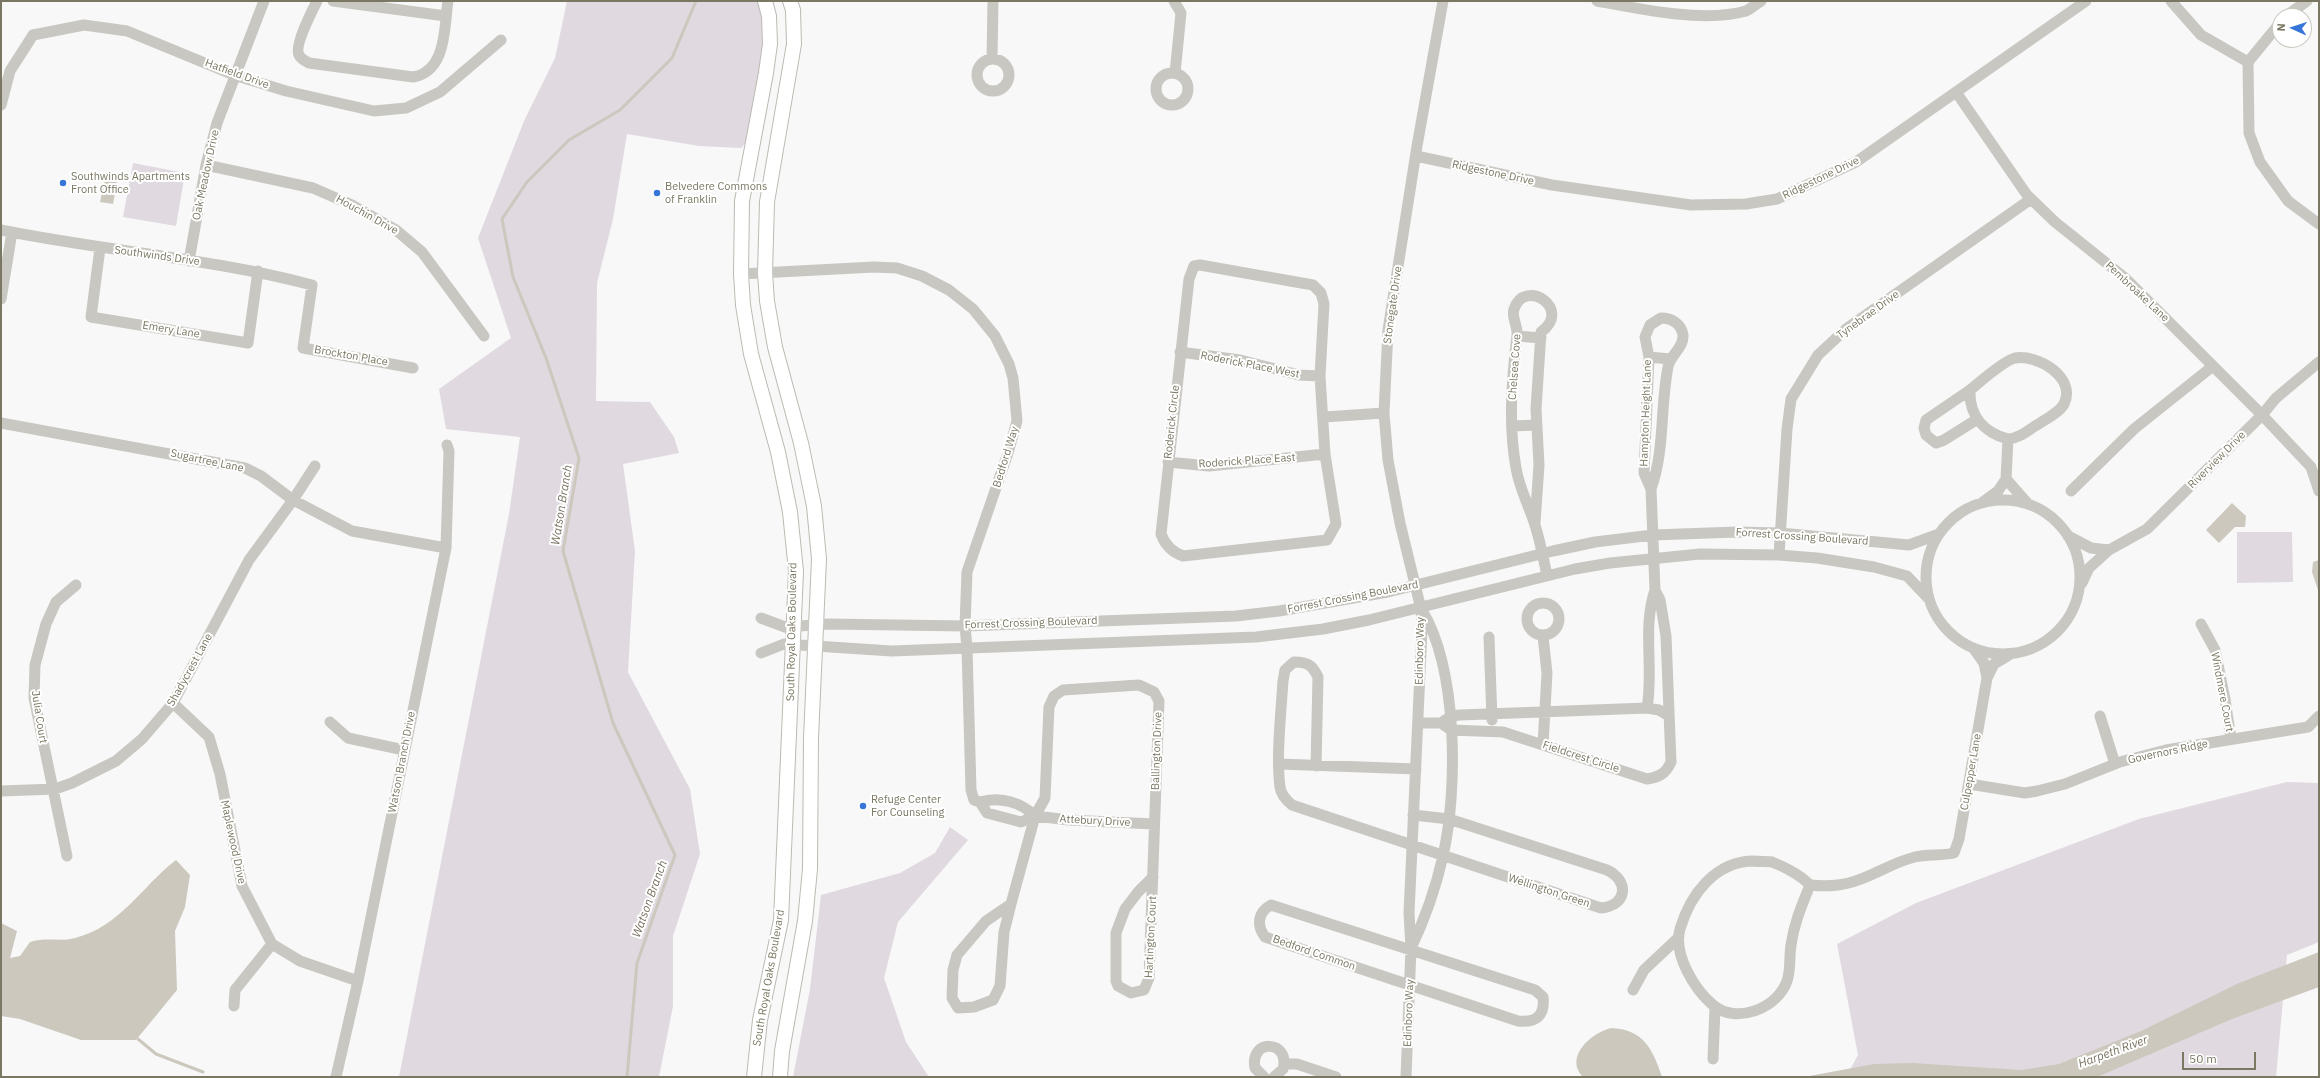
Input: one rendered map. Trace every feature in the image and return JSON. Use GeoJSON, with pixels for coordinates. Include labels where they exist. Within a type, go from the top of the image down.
{"type":"FeatureCollection","features":[{"type":"Feature","properties":{"kind":"main road","name":"South Royal Oaks Boulevard"},"geometry":{"type":"LineString","coordinates":[[754,1077],[760,1020],[780,920],[796,571],[790,512],[778,452],[751,354],[743,305],[741,274],[742,200],[770,44],[769,16],[765,1]]}},
{"type":"Feature","properties":{"kind":"main road","name":"South Royal Oaks Boulevard"},"geometry":{"type":"LineString","coordinates":[[780,1077],[782,1051],[805,921],[809,876],[819,559],[814,506],[801,443],[775,347],[767,301],[765,273],[767,202],[790,77],[794,44],[793,10],[790,1]]}},
{"type":"Feature","properties":{"kind":"street"},"geometry":{"type":"LineString","coordinates":[[316,1],[298,45],[299,55],[303,60],[309,63],[413,77],[424,73],[436,63],[440,51],[448,1]]}},
{"type":"Feature","properties":{"kind":"street"},"geometry":{"type":"LineString","coordinates":[[333,1],[446,16]]}},
{"type":"Feature","properties":{"kind":"street"},"geometry":{"type":"LineString","coordinates":[[992,58],[993,1]]}},
{"type":"Feature","properties":{"kind":"street"},"geometry":{"type":"LineString","coordinates":[[1174,1],[1181,13],[1175,73]]}},
{"type":"Feature","properties":{"kind":"street","name":"Stonegate Drive"},"geometry":{"type":"LineString","coordinates":[[1421,609],[1390,473],[1384,413],[1388,330],[1443,1]]}},
{"type":"Feature","properties":{"kind":"street"},"geometry":{"type":"LineString","coordinates":[[1597,1],[1653,12],[1728,15],[1748,10],[1761,1]]}},
{"type":"Feature","properties":{"kind":"street","name":"Ridgestone Drive"},"geometry":{"type":"LineString","coordinates":[[1416,156],[1552,185],[1691,205],[1746,204],[1777,199],[1856,162],[2086,1]]}},
{"type":"Feature","properties":{"kind":"street"},"geometry":{"type":"LineString","coordinates":[[2171,1],[2201,35],[2248,62]]}},
{"type":"Feature","properties":{"kind":"street"},"geometry":{"type":"LineString","coordinates":[[2297,8],[2307,1]]}},
{"type":"Feature","properties":{"kind":"street","name":"Oak Meadow Drive"},"geometry":{"type":"LineString","coordinates":[[189,260],[206,165],[217,123],[262,2]]}},
{"type":"Feature","properties":{"kind":"street","name":"Hatfield Drive"},"geometry":{"type":"LineString","coordinates":[[1,105],[10,71],[33,35],[84,25],[127,31],[234,75],[286,91],[374,111],[406,108],[440,92],[501,40]]}},
{"type":"Feature","properties":{"kind":"street"},"geometry":{"type":"LineString","coordinates":[[2272,33],[2248,62],[2249,133],[2260,162],[2288,201],[2319,224]]}},
{"type":"Feature","properties":{"kind":"street","name":"Pembroake Lane"},"geometry":{"type":"LineString","coordinates":[[1956,92],[2031,199],[2055,222],[2125,278],[2262,415],[2311,467],[2319,491]]}},
{"type":"Feature","properties":{"kind":"street","name":"Houchin Drive"},"geometry":{"type":"LineString","coordinates":[[206,165],[313,188],[352,205],[396,230],[422,252],[484,336]]}},
{"type":"Feature","properties":{"kind":"street","name":"Tynebrae Drive"},"geometry":{"type":"LineString","coordinates":[[1779,555],[1787,429],[1791,398],[1818,355],[1846,329],[2031,199]]}},
{"type":"Feature","properties":{"kind":"street"},"geometry":{"type":"LineString","coordinates":[[1,299],[6,231]]}},
{"type":"Feature","properties":{"kind":"street","name":"Southwinds Drive"},"geometry":{"type":"LineString","coordinates":[[6,231],[100,248],[258,271],[312,285]]}},
{"type":"Feature","properties":{"kind":"street","name":"Emery Lane"},"geometry":{"type":"LineString","coordinates":[[100,248],[91,317],[248,343],[258,271]]}},
{"type":"Feature","properties":{"kind":"street","name":"Roderick Circle"},"geometry":{"type":"LineString","coordinates":[[1208,265],[1305,284],[1317,288],[1321,293],[1324,304],[1320,376],[1324,417],[1325,454],[1336,524],[1327,540],[1183,556],[1168,547],[1161,534],[1180,352],[1189,279],[1194,266],[1208,265]]}},
{"type":"Feature","properties":{"kind":"street","name":"Bedford Way"},"geometry":{"type":"LineString","coordinates":[[741,274],[874,267],[897,268],[922,276],[949,290],[973,309],[995,336],[1009,364],[1014,383],[1017,421],[1008,453],[967,572],[965,626],[971,790],[974,800],[980,802],[987,813],[1021,822],[1035,816]]}},
{"type":"Feature","properties":{"kind":"street","name":"Brockton Place"},"geometry":{"type":"LineString","coordinates":[[312,285],[304,348],[414,368]]}},
{"type":"Feature","properties":{"kind":"street","name":"Chelsea Cove"},"geometry":{"type":"LineString","coordinates":[[1534,523],[1539,465],[1537,425],[1541,332],[1550,324],[1552,312],[1546,301],[1536,295],[1522,298],[1514,308],[1513,315],[1518,327],[1511,392],[1512,426],[1516,468],[1525,502],[1534,523],[1547,576]]}},
{"type":"Feature","properties":{"kind":"street","name":"Hampton Height Lane"},"geometry":{"type":"LineString","coordinates":[[1651,489],[1658,471],[1670,359],[1681,346],[1683,334],[1678,324],[1667,318],[1654,320],[1646,330],[1645,337],[1649,357],[1644,472],[1651,489],[1653,558]]}},
{"type":"Feature","properties":{"kind":"street"},"geometry":{"type":"LineString","coordinates":[[1517,336],[1541,338]]}},
{"type":"Feature","properties":{"kind":"street","name":"Roderick Place West"},"geometry":{"type":"LineString","coordinates":[[1180,352],[1240,360],[1299,375],[1320,376]]}},
{"type":"Feature","properties":{"kind":"street"},"geometry":{"type":"LineString","coordinates":[[1649,357],[1670,359]]}},
{"type":"Feature","properties":{"kind":"street"},"geometry":{"type":"LineString","coordinates":[[1970,390],[1970,402],[1976,420],[2008,439],[2016,438],[2052,415],[2064,404],[2066,393],[2064,382],[2056,372],[2045,364],[2024,358],[2013,358],[1926,420],[1924,428],[1926,435],[1936,443],[1944,440],[1976,420]]}},
{"type":"Feature","properties":{"kind":"street","name":"Riverview Drive"},"geometry":{"type":"LineString","coordinates":[[2080,587],[2089,568],[2109,550],[2147,529],[2262,415],[2276,398],[2319,362]]}},
{"type":"Feature","properties":{"kind":"street"},"geometry":{"type":"LineString","coordinates":[[2071,491],[2134,429],[2213,366]]}},
{"type":"Feature","properties":{"kind":"street"},"geometry":{"type":"LineString","coordinates":[[1324,417],[1384,413]]}},
{"type":"Feature","properties":{"kind":"street","name":"Sugartree Lane"},"geometry":{"type":"LineString","coordinates":[[1,423],[245,468],[261,476],[293,500],[352,531],[446,548]]}},
{"type":"Feature","properties":{"kind":"street"},"geometry":{"type":"LineString","coordinates":[[1512,426],[1537,425]]}},
{"type":"Feature","properties":{"kind":"street"},"geometry":{"type":"LineString","coordinates":[[1981,503],[2004,500],[2028,504],[2048,515],[2068,536],[2076,552],[2080,569],[2080,587],[2076,604],[2067,620],[2056,634],[2042,644],[2026,651],[2008,654],[1991,654],[1974,649],[1958,640],[1945,629],[1935,614],[1928,598],[1926,576],[1929,554],[1938,534],[1957,515],[1981,503],[1998,491],[2006,479],[2008,439]]}},
{"type":"Feature","properties":{"kind":"street","name":"Watson Branch Drive"},"geometry":{"type":"LineString","coordinates":[[336,1077],[358,981],[446,548],[449,451],[447,445]]}},
{"type":"Feature","properties":{"kind":"street","name":"Roderick Place East"},"geometry":{"type":"LineString","coordinates":[[1168,462],[1209,466],[1325,454]]}},
{"type":"Feature","properties":{"kind":"street","name":"Shadycrest Lane"},"geometry":{"type":"LineString","coordinates":[[1,792],[55,789],[72,783],[116,761],[142,739],[173,703],[249,560],[293,500],[315,466]]}},
{"type":"Feature","properties":{"kind":"street"},"geometry":{"type":"LineString","coordinates":[[2006,479],[2028,504]]}},
{"type":"Feature","properties":{"kind":"street","name":"Forrest Crossing Boulevard"},"geometry":{"type":"LineString","coordinates":[[762,618],[785,627],[794,627],[816,625],[965,626],[1236,616],[1333,603],[1415,586],[1594,542],[1653,535],[1737,532],[1780,533],[1909,546],[1938,534]]}},
{"type":"Feature","properties":{"kind":"street"},"geometry":{"type":"LineString","coordinates":[[2068,536],[2091,548],[2109,550]]}},
{"type":"Feature","properties":{"kind":"street","name":"Forrest Crossing Boulevard"},"geometry":{"type":"LineString","coordinates":[[761,654],[784,644],[815,648],[892,651],[1080,646],[1256,637],[1323,629],[1421,609],[1547,576],[1610,563],[1700,554],[1779,555],[1845,562],[1891,571],[1907,576],[1928,598]]}},
{"type":"Feature","properties":{"kind":"street","name":"Fieldcrest Circle"},"geometry":{"type":"LineString","coordinates":[[1452,730],[1492,730],[1503,732],[1647,779],[1657,777],[1666,772],[1671,762],[1666,636],[1660,600],[1655,590],[1653,558]]}},
{"type":"Feature","properties":{"kind":"street","name":"Julia Court"},"geometry":{"type":"LineString","coordinates":[[67,856],[55,789],[44,749],[34,698],[35,666],[46,624],[56,602],[76,585]]}},
{"type":"Feature","properties":{"kind":"street","name":"Fieldcrest Circle"},"geometry":{"type":"LineString","coordinates":[[1647,708],[1650,692],[1649,622],[1651,600],[1655,590]]}},
{"type":"Feature","properties":{"kind":"street","name":"Edinboro Way"},"geometry":{"type":"LineString","coordinates":[[1411,948],[1420,930],[1443,857],[1449,819],[1452,730],[1444,673],[1431,626],[1421,609]]}},
{"type":"Feature","properties":{"kind":"street","name":"Edinboro Way"},"geometry":{"type":"LineString","coordinates":[[1406,1077],[1411,948],[1408,913],[1418,723],[1421,609]]}},
{"type":"Feature","properties":{"kind":"street","name":"Windmere Court"},"geometry":{"type":"LineString","coordinates":[[2201,624],[2215,650],[2226,698],[2231,740]]}},
{"type":"Feature","properties":{"kind":"street"},"geometry":{"type":"LineString","coordinates":[[1543,636],[1547,673],[1544,745]]}},
{"type":"Feature","properties":{"kind":"street"},"geometry":{"type":"LineString","coordinates":[[1489,637],[1492,730]]}},
{"type":"Feature","properties":{"kind":"street","name":"Culpepper Lane"},"geometry":{"type":"LineString","coordinates":[[1974,649],[1984,663],[1987,678]]}},
{"type":"Feature","properties":{"kind":"street","name":"Culpepper Lane"},"geometry":{"type":"LineString","coordinates":[[1810,885],[1845,884],[1916,856],[1941,856],[1954,853],[1958,841],[1969,784],[1987,678],[1994,664],[2008,654]]}},
{"type":"Feature","properties":{"kind":"street","name":"Wellington Green"},"geometry":{"type":"LineString","coordinates":[[1316,766],[1318,677],[1314,668],[1306,662],[1294,662],[1285,670],[1282,681],[1280,764],[1280,788],[1284,798],[1292,804],[1411,843],[1443,857],[1601,908],[1610,907],[1618,902],[1622,894],[1622,884],[1617,875],[1607,870],[1449,819],[1413,814]]}},
{"type":"Feature","properties":{"kind":"street","name":"Ballington Drive"},"geometry":{"type":"LineString","coordinates":[[1011,904],[986,921],[957,955],[953,970],[952,998],[958,1008],[974,1008],[993,1000],[998,993],[1002,974],[1004,932],[1035,816],[1045,798],[1049,707],[1054,696],[1063,690],[1139,685],[1154,692],[1159,701],[1154,824]]}},
{"type":"Feature","properties":{"kind":"street","name":"Maplewood Drive"},"geometry":{"type":"LineString","coordinates":[[173,703],[209,737],[220,774],[242,886],[272,944]]}},
{"type":"Feature","properties":{"kind":"street"},"geometry":{"type":"LineString","coordinates":[[1441,723],[1451,716],[1546,711],[1647,708],[1659,710],[1669,716]]}},
{"type":"Feature","properties":{"kind":"street"},"geometry":{"type":"LineString","coordinates":[[2100,716],[2115,764]]}},
{"type":"Feature","properties":{"kind":"street","name":"Governors Ridge"},"geometry":{"type":"LineString","coordinates":[[1969,784],[2031,792],[2065,784],[2115,764],[2166,750],[2308,727],[2319,716]]}},
{"type":"Feature","properties":{"kind":"street"},"geometry":{"type":"LineString","coordinates":[[330,722],[348,738],[404,750]]}},
{"type":"Feature","properties":{"kind":"street"},"geometry":{"type":"LineString","coordinates":[[1418,723],[1441,723],[1452,730]]}},
{"type":"Feature","properties":{"kind":"street"},"geometry":{"type":"LineString","coordinates":[[1280,764],[1416,769]]}},
{"type":"Feature","properties":{"kind":"street"},"geometry":{"type":"LineString","coordinates":[[980,802],[993,798],[1003,800],[1026,806],[1035,816]]}},
{"type":"Feature","properties":{"kind":"street","name":"Attebury Drive"},"geometry":{"type":"LineString","coordinates":[[1035,816],[1069,820],[1154,824]]}},
{"type":"Feature","properties":{"kind":"street","name":"Hartington Court"},"geometry":{"type":"LineString","coordinates":[[1153,877],[1138,892],[1125,909],[1116,933],[1116,981],[1123,990],[1130,992],[1144,990],[1149,978],[1153,877],[1154,824]]}},
{"type":"Feature","properties":{"kind":"street"},"geometry":{"type":"LineString","coordinates":[[1745,861],[1771,862],[1801,877],[1810,885],[1796,919],[1790,946],[1789,972],[1779,996],[1755,1011],[1735,1015],[1719,1010],[1700,994],[1682,959],[1677,939],[1684,914],[1699,889],[1717,871],[1745,861]]}},
{"type":"Feature","properties":{"kind":"street","name":"Bedford Common"},"geometry":{"type":"LineString","coordinates":[[1271,905],[1411,948],[1535,990],[1543,997],[1544,1008],[1541,1016],[1527,1022],[1518,1021],[1264,937],[1259,930],[1259,918],[1265,909],[1271,905]]}},
{"type":"Feature","properties":{"kind":"street"},"geometry":{"type":"LineString","coordinates":[[1633,990],[1644,970],[1677,939]]}},
{"type":"Feature","properties":{"kind":"street"},"geometry":{"type":"LineString","coordinates":[[234,1006],[235,990],[272,944],[300,961],[358,981]]}},
{"type":"Feature","properties":{"kind":"street"},"geometry":{"type":"LineString","coordinates":[[1713,1059],[1715,1007]]}},
{"type":"Feature","properties":{"kind":"street"},"geometry":{"type":"LineString","coordinates":[[1264,1077],[1257,1073],[1254,1058],[1260,1049],[1265,1047],[1275,1048],[1283,1054],[1285,1064],[1281,1073],[1274,1077]]}},
{"type":"Feature","properties":{"kind":"street"},"geometry":{"type":"LineString","coordinates":[[1285,1064],[1298,1064],[1336,1077]]}},
{"type":"Feature","properties":{"kind":"shaded area"},"geometry":{"type":"Polygon","coordinates":[[[567,1],[765,1],[769,16],[754,134],[741,148],[699,146],[627,134],[613,219],[597,283],[596,401],[650,402],[674,437],[679,453],[623,464],[635,551],[628,672],[690,789],[700,854],[673,936],[673,1006],[659,1077],[399,1077],[509,514],[520,437],[446,429],[439,389],[511,338],[478,238],[524,121],[555,58],[567,1]]]}},
{"type":"Feature","properties":{"kind":"shaded area"},"geometry":{"type":"Polygon","coordinates":[[[133,163],[185,173],[176,226],[123,217],[133,163]]]}},
{"type":"Feature","properties":{"kind":"shaded area"},"geometry":{"type":"Polygon","coordinates":[[[2237,532],[2292,532],[2293,582],[2237,583],[2237,532]]]}},
{"type":"Feature","properties":{"kind":"shaded area"},"geometry":{"type":"Polygon","coordinates":[[[2287,782],[2319,783],[2319,942],[2287,955],[2276,1077],[1846,1077],[1858,1055],[1837,944],[1916,903],[2139,819],[2287,782]]]}},
{"type":"Feature","properties":{"kind":"shaded area"},"geometry":{"type":"Polygon","coordinates":[[[950,827],[968,840],[898,922],[884,978],[906,1042],[929,1077],[793,1077],[810,989],[821,895],[900,873],[935,853],[950,827]]]}},
{"type":"Feature","properties":{"kind":"water"},"geometry":{"type":"Polygon","coordinates":[[[105,179],[117,182],[113,204],[100,202],[105,179]]]}},
{"type":"Feature","properties":{"kind":"water"},"geometry":{"type":"Polygon","coordinates":[[[2232,503],[2246,516],[2245,527],[2235,527],[2219,543],[2206,530],[2232,503]]]}},
{"type":"Feature","properties":{"kind":"water"},"geometry":{"type":"Polygon","coordinates":[[[2319,560],[2319,593],[2312,572],[2313,562],[2319,560]]]}},
{"type":"Feature","properties":{"kind":"water"},"geometry":{"type":"Polygon","coordinates":[[[176,860],[190,875],[185,907],[175,931],[177,990],[136,1040],[81,1040],[20,1019],[1,1016],[1,923],[17,931],[10,958],[20,956],[30,942],[41,940],[64,940],[91,933],[105,925],[130,905],[164,870],[176,860]]]}},
{"type":"Feature","properties":{"kind":"water","name":"Harpeth River"},"geometry":{"type":"Polygon","coordinates":[[[2319,952],[2319,987],[2232,1019],[2097,1077],[1804,1077],[1874,1064],[1912,1063],[2021,1070],[2059,1064],[2141,1031],[2239,983],[2319,952]]]}},
{"type":"Feature","properties":{"kind":"water"},"geometry":{"type":"Polygon","coordinates":[[[1611,1028],[1631,1032],[1645,1042],[1655,1058],[1662,1077],[1583,1077],[1578,1069],[1577,1062],[1578,1054],[1582,1047],[1588,1040],[1611,1028]]]}},
{"type":"Feature","properties":{"kind":"waterway","name":"Watson Branch"},"geometry":{"type":"LineString","coordinates":[[627,1077],[637,963],[675,855],[613,723],[563,551],[579,458],[546,358],[513,277],[502,219],[527,182],[569,140],[620,110],[672,58],[696,1]]}},
{"type":"Feature","properties":{"kind":"waterway"},"geometry":{"type":"LineString","coordinates":[[138,1039],[156,1054],[203,1072]]}},
{"type":"Feature","properties":{"kind":"place","name":"Southwinds Apartments Front Office"},"geometry":{"type":"Point","coordinates":[63,183]}},
{"type":"Feature","properties":{"kind":"place","name":"Belvedere Commons of Franklin"},"geometry":{"type":"Point","coordinates":[657,193]}},
{"type":"Feature","properties":{"kind":"place","name":"Refuge Center For Counseling"},"geometry":{"type":"Point","coordinates":[863,806]}}]}
